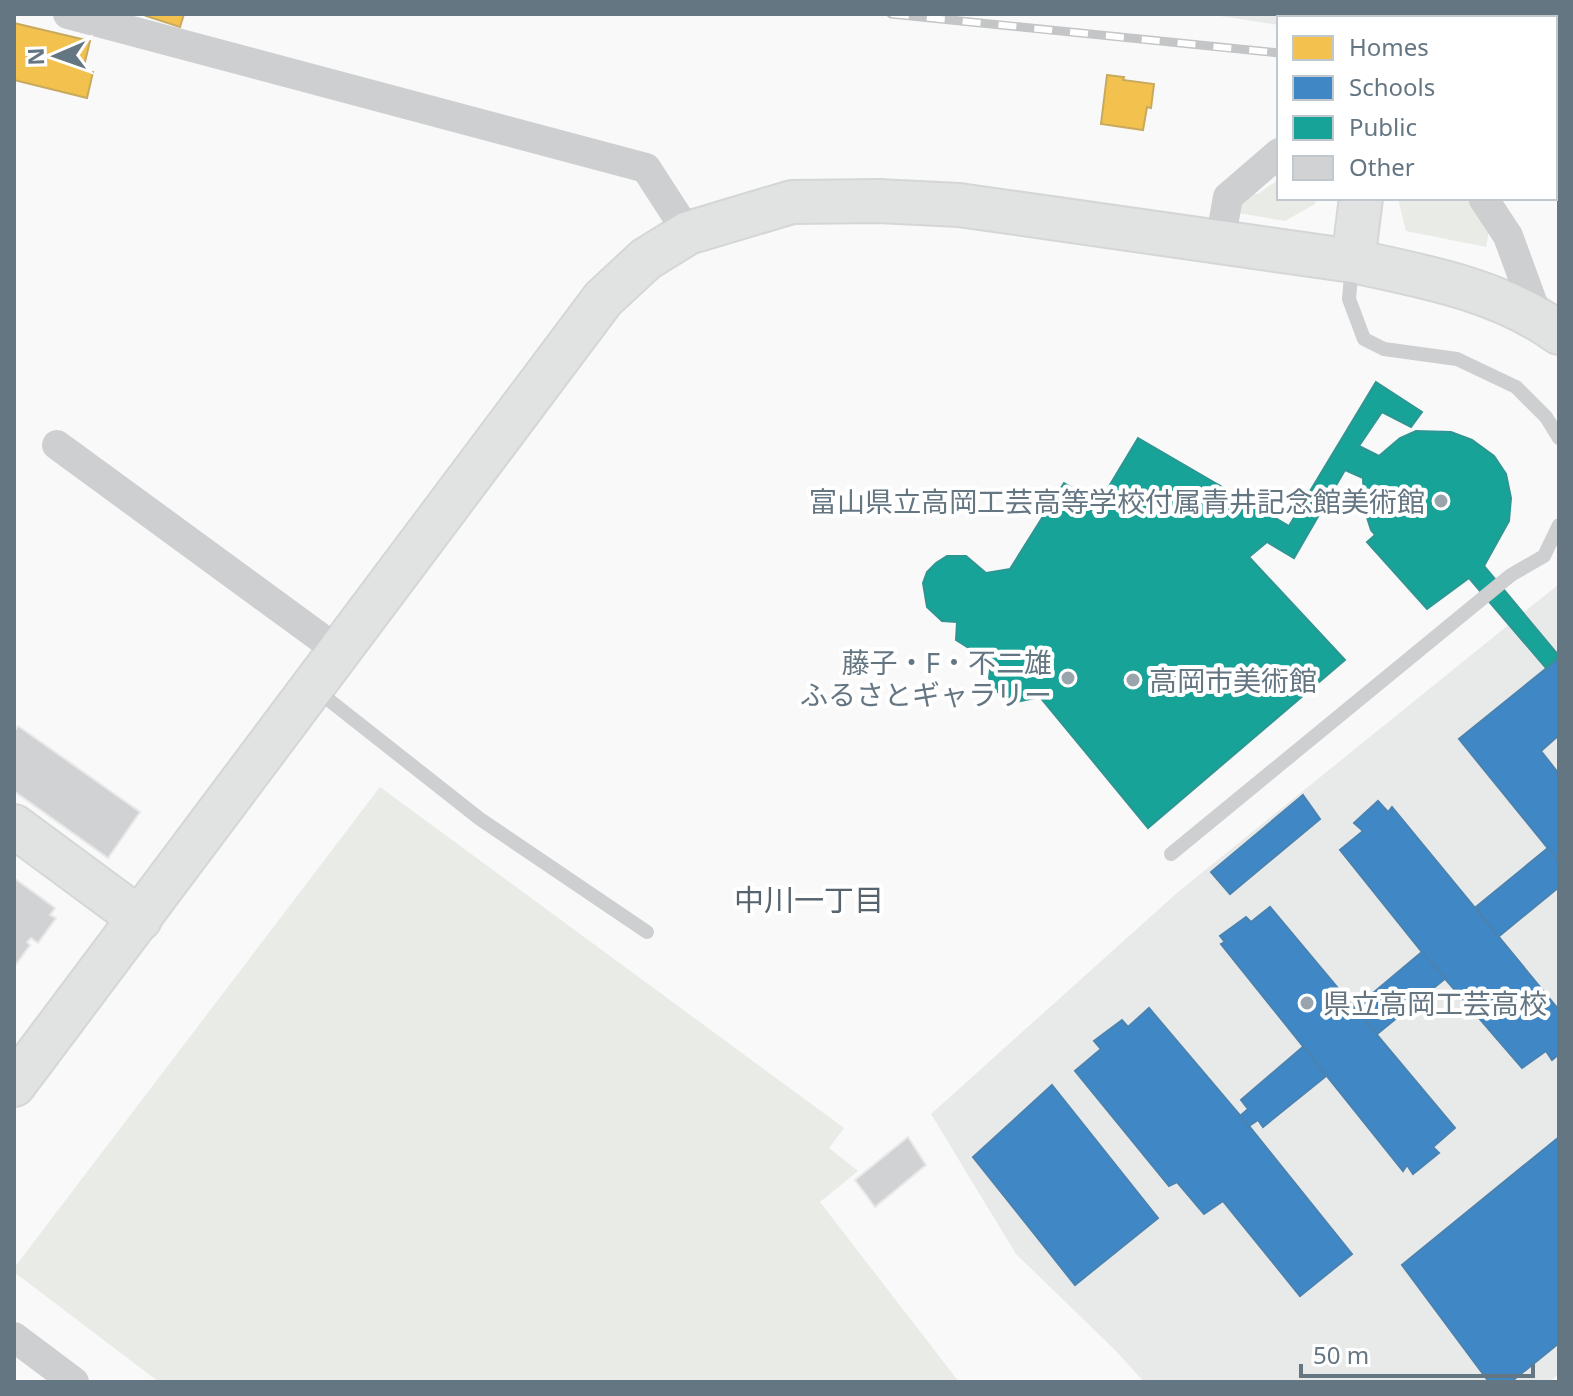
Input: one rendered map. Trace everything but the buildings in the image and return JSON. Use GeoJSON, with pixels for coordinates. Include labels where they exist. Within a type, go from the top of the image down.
{"type":"FeatureCollection","features":[{"type":"Feature","properties":{"kind":"street"},"geometry":{"type":"LineString","coordinates":[[68,14],[646,168],[688,233]]}},
{"type":"Feature","properties":{"kind":"street"},"geometry":{"type":"LineString","coordinates":[[1220,242],[1228,197],[1277,155]]}},
{"type":"Feature","properties":{"kind":"street"},"geometry":{"type":"LineString","coordinates":[[1353,261],[1361,200]]}},
{"type":"Feature","properties":{"kind":"street"},"geometry":{"type":"LineString","coordinates":[[1484,200],[1508,236],[1548,325]]}},
{"type":"Feature","properties":{"kind":"street"},"geometry":{"type":"LineString","coordinates":[[14,1085],[603,299],[646,259],[688,233],[792,202],[878,201],[959,205],[1353,261],[1467,288],[1548,325]]}},
{"type":"Feature","properties":{"kind":"street"},"geometry":{"type":"LineString","coordinates":[[57,445],[340,652]]}},
{"type":"Feature","properties":{"kind":"street"},"geometry":{"type":"LineString","coordinates":[[14,826],[140,919]]}},
{"type":"Feature","properties":{"kind":"street"},"geometry":{"type":"LineString","coordinates":[[14,1337],[74,1382]]}},
{"type":"Feature","properties":{"kind":"lane"},"geometry":{"type":"LineString","coordinates":[[1353,261],[1349,299],[1364,339],[1384,349],[1457,359],[1516,387],[1546,417],[1559,438]]}},
{"type":"Feature","properties":{"kind":"lane"},"geometry":{"type":"LineString","coordinates":[[1171,854],[1511,575],[1544,556],[1559,525]]}},
{"type":"Feature","properties":{"kind":"lane"},"geometry":{"type":"LineString","coordinates":[[313,688],[480,819],[647,932]]}},
{"type":"Feature","properties":{"kind":"shaded area"},"geometry":{"type":"Polygon","coordinates":[[[1207,14],[1356,14],[1277,16],[1277,25],[1207,14]]]}},
{"type":"Feature","properties":{"kind":"shaded area"},"geometry":{"type":"Polygon","coordinates":[[[1559,14],[1559,50],[1557,16],[1414,16],[1559,14]]]}},
{"type":"Feature","properties":{"kind":"shaded area"},"geometry":{"type":"Polygon","coordinates":[[[1277,180],[1277,200],[1316,200],[1315,204],[1285,221],[1233,212],[1240,193],[1258,194],[1277,180]]]}},
{"type":"Feature","properties":{"kind":"shaded area"},"geometry":{"type":"Polygon","coordinates":[[[1398,200],[1466,200],[1489,231],[1486,247],[1406,231],[1398,200]]]}},
{"type":"Feature","properties":{"kind":"shaded area","name":"県立高岡工芸高校"},"geometry":{"type":"Polygon","coordinates":[[[1559,584],[1559,1373],[1550,1382],[1144,1382],[1016,1254],[931,1114],[1178,892],[1559,584]]]}},
{"type":"Feature","properties":{"kind":"shaded area"},"geometry":{"type":"Polygon","coordinates":[[[380,787],[844,1128],[829,1148],[858,1171],[820,1202],[959,1382],[159,1382],[14,1272],[14,1268],[380,787]]]}},
{"type":"Feature","properties":{"kind":"railway"},"geometry":{"type":"LineString","coordinates":[[891,14],[1277,53]]}},
{"type":"Feature","properties":{"kind":"place","name":"富山県立高岡工芸高等学校付属青井記念館美術館"},"geometry":{"type":"Point","coordinates":[1441,501]}},
{"type":"Feature","properties":{"kind":"place","name":"藤子・F・不二雄 ふるさとギャラリー"},"geometry":{"type":"Point","coordinates":[1068,678]}},
{"type":"Feature","properties":{"kind":"place","name":"高岡市美術館"},"geometry":{"type":"Point","coordinates":[1133,680]}},
{"type":"Feature","properties":{"kind":"place","name":"県立高岡工芸高校"},"geometry":{"type":"Point","coordinates":[1307,1003]}},
{"type":"Feature","properties":{"kind":"district","name":"中川一丁目"},"geometry":{"type":"Point","coordinates":[809,899]}}]}
